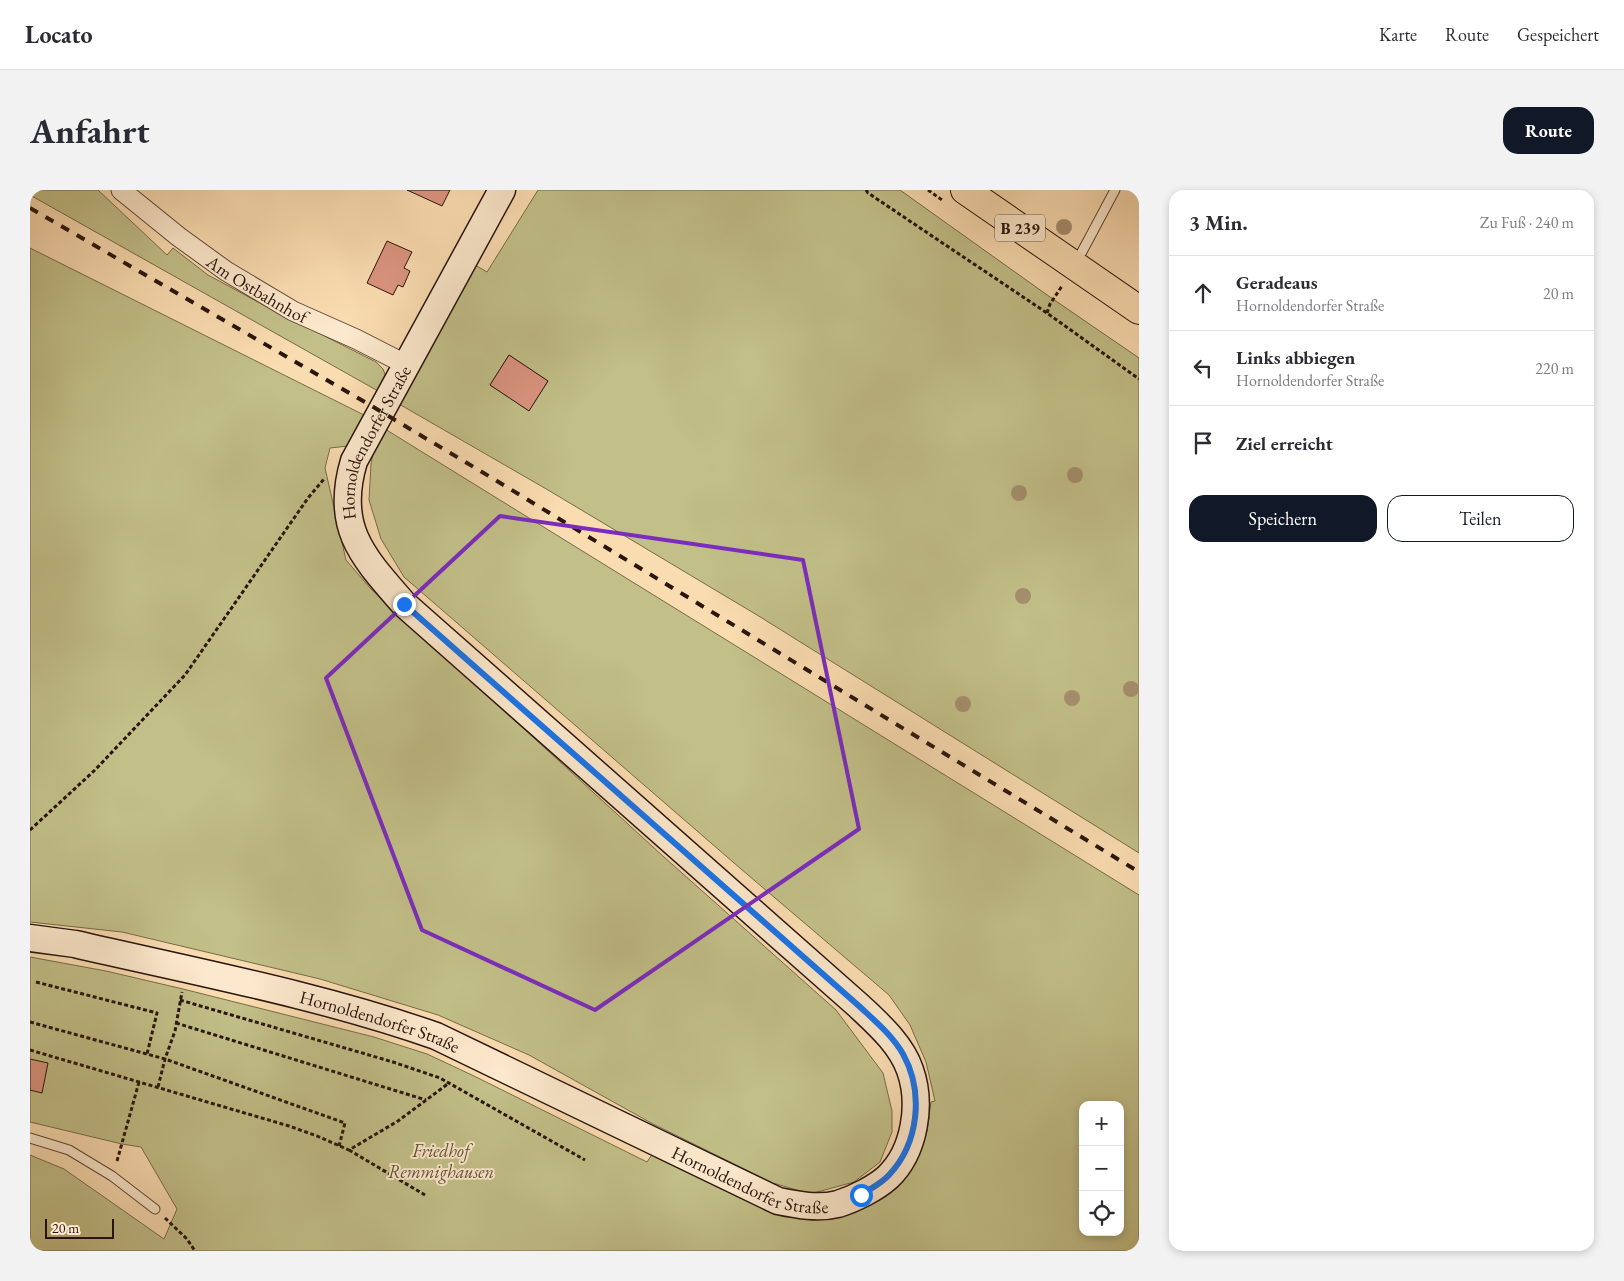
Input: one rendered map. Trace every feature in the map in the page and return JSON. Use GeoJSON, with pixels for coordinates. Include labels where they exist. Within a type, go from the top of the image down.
{"type":"FeatureCollection","features":[{"type":"Feature","properties":{"kind":"main road","name":"B 239"},"geometry":{"type":"LineString","coordinates":[[965,190],[1139,310]]}},
{"type":"Feature","properties":{"kind":"street","name":"Am Ostbahnhof"},"geometry":{"type":"LineString","coordinates":[[121,190],[226,272],[293,311],[356,339],[407,365]]}},
{"type":"Feature","properties":{"kind":"street","name":"Hornoldendorfer Straße"},"geometry":{"type":"LineString","coordinates":[[30,938],[75,944],[344,1006],[394,1021],[436,1036],[778,1201],[817,1207],[837,1204],[861,1195],[888,1177],[901,1160],[912,1137],[916,1100],[911,1071],[902,1052],[882,1028],[404,604],[364,556],[355,540],[347,506],[347,491],[354,461],[502,190]]}},
{"type":"Feature","properties":{"kind":"lane"},"geometry":{"type":"LineString","coordinates":[[1074,265],[1115,190]]}},
{"type":"Feature","properties":{"kind":"lane"},"geometry":{"type":"LineString","coordinates":[[30,1138],[69,1150],[112,1176],[155,1209]]}},
{"type":"Feature","properties":{"kind":"path"},"geometry":{"type":"LineString","coordinates":[[866,190],[1047,313],[1139,379]]}},
{"type":"Feature","properties":{"kind":"path"},"geometry":{"type":"LineString","coordinates":[[1047,313],[1050,304]]}},
{"type":"Feature","properties":{"kind":"path"},"geometry":{"type":"LineString","coordinates":[[30,830],[95,770],[184,675],[308,498],[328,473]]}},
{"type":"Feature","properties":{"kind":"path"},"geometry":{"type":"LineString","coordinates":[[158,1088],[165,1059],[170,1049],[187,970]]}},
{"type":"Feature","properties":{"kind":"path"},"geometry":{"type":"LineString","coordinates":[[36,982],[157,1013],[147,1054]]}},
{"type":"Feature","properties":{"kind":"path"},"geometry":{"type":"LineString","coordinates":[[180,1000],[392,1062],[449,1082],[585,1160]]}},
{"type":"Feature","properties":{"kind":"path"},"geometry":{"type":"LineString","coordinates":[[30,1022],[165,1059],[346,1123],[339,1146]]}},
{"type":"Feature","properties":{"kind":"path"},"geometry":{"type":"LineString","coordinates":[[176,1023],[426,1101]]}},
{"type":"Feature","properties":{"kind":"path"},"geometry":{"type":"LineString","coordinates":[[30,1050],[289,1126],[349,1150],[425,1195]]}},
{"type":"Feature","properties":{"kind":"path"},"geometry":{"type":"LineString","coordinates":[[112,1176],[139,1082]]}},
{"type":"Feature","properties":{"kind":"path"},"geometry":{"type":"LineString","coordinates":[[349,1150],[398,1121],[449,1082]]}},
{"type":"Feature","properties":{"kind":"path"},"geometry":{"type":"LineString","coordinates":[[155,1209],[187,1239],[194,1251]]}},
{"type":"Feature","properties":{"kind":"highlighted area"},"geometry":{"type":"Polygon","coordinates":[[[500,516],[803,560],[859,829],[595,1010],[422,930],[326,678],[500,516]]]}},
{"type":"Feature","properties":{"kind":"green space"},"geometry":{"type":"Polygon","coordinates":[[[30,190],[98,190],[167,255],[173,248],[208,275],[376,362],[383,369],[386,377],[378,391],[30,195],[30,190]]]}},
{"type":"Feature","properties":{"kind":"green space"},"geometry":{"type":"Polygon","coordinates":[[[538,190],[900,190],[1139,358],[1139,853],[757,615],[548,490],[399,404],[475,265],[487,272],[538,190]],[[509,355],[490,385],[529,410],[548,381],[509,355]]]}},
{"type":"Feature","properties":{"kind":"green space"},"geometry":{"type":"Polygon","coordinates":[[[30,248],[366,416],[348,446],[330,448],[325,468],[346,560],[371,589],[664,857],[836,1010],[883,1073],[892,1111],[892,1132],[880,1162],[854,1182],[810,1194],[773,1183],[653,1124],[529,1055],[438,1015],[320,979],[122,932],[30,922],[30,248]]]}},
{"type":"Feature","properties":{"kind":"green space","name":"Friedhof Remmighausen"},"geometry":{"type":"Polygon","coordinates":[[[385,429],[1139,895],[1139,1251],[30,1251],[30,1155],[64,1169],[164,1239],[177,1209],[141,1147],[30,1122],[30,957],[106,971],[183,989],[374,1037],[427,1054],[647,1162],[653,1153],[816,1218],[919,1151],[927,1131],[931,1102],[935,1101],[926,1062],[910,1025],[889,995],[404,577],[381,539],[369,500],[374,447],[385,429]]]}},
{"type":"Feature","properties":{"kind":"building"},"geometry":{"type":"Polygon","coordinates":[[[407,190],[450,190],[442,206],[407,190]]]}},
{"type":"Feature","properties":{"kind":"building"},"geometry":{"type":"Polygon","coordinates":[[[387,241],[412,252],[404,268],[410,271],[403,287],[398,285],[393,295],[367,283],[387,241]]]}},
{"type":"Feature","properties":{"kind":"building"},"geometry":{"type":"Polygon","coordinates":[[[509,355],[548,381],[529,411],[490,385],[509,355]]]}},
{"type":"Feature","properties":{"kind":"building"},"geometry":{"type":"Polygon","coordinates":[[[30,1059],[48,1063],[42,1093],[30,1090],[30,1059]]]}},
{"type":"Feature","properties":{"kind":"railway"},"geometry":{"type":"LineString","coordinates":[[30,208],[492,478],[1139,872]]}},
{"type":"Feature","properties":{"kind":"route"},"geometry":{"type":"LineString","coordinates":[[404,604],[859,1006],[882,1028],[902,1052],[911,1071],[916,1100],[912,1137],[901,1160],[888,1177],[861,1195]]}}]}
